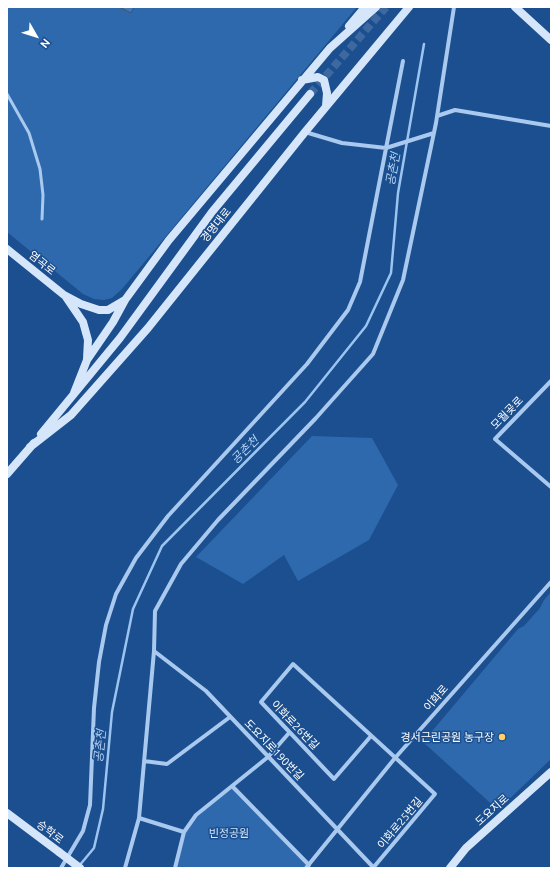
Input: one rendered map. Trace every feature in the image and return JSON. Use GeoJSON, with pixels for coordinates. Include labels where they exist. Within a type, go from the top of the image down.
{"type":"FeatureCollection","features":[{"type":"Feature","properties":{"kind":"main road"},"geometry":{"type":"LineString","coordinates":[[330,48],[365,7]]}},
{"type":"Feature","properties":{"kind":"main road","name":"경명대로"},"geometry":{"type":"LineString","coordinates":[[74,393],[87,360],[114,322],[125,300],[169,240],[330,48],[376,7]]}},
{"type":"Feature","properties":{"kind":"main road","name":"경명대로"},"geometry":{"type":"LineString","coordinates":[[30,447],[71,414],[148,328],[325,107],[402,15],[411,7]]}},
{"type":"Feature","properties":{"kind":"main road"},"geometry":{"type":"LineString","coordinates":[[515,7],[551,40]]}},
{"type":"Feature","properties":{"kind":"main road"},"geometry":{"type":"LineString","coordinates":[[302,80],[318,77],[324,80],[327,93],[325,107]]}},
{"type":"Feature","properties":{"kind":"main road","name":"경명대로"},"geometry":{"type":"LineString","coordinates":[[7,474],[120,338],[212,212],[310,94]]}},
{"type":"Feature","properties":{"kind":"main road","name":"염곡로"},"geometry":{"type":"LineString","coordinates":[[7,248],[64,295],[81,304],[99,310],[108,310],[125,300]]}},
{"type":"Feature","properties":{"kind":"main road","name":"염곡로"},"geometry":{"type":"LineString","coordinates":[[64,295],[83,322],[88,340],[87,360]]}},
{"type":"Feature","properties":{"kind":"main road","name":"도요지로"},"geometry":{"type":"LineString","coordinates":[[450,868],[466,848],[551,772]]}},
{"type":"Feature","properties":{"kind":"main road","name":"승학로"},"geometry":{"type":"LineString","coordinates":[[7,813],[80,868]]}},
{"type":"Feature","properties":{"kind":"street"},"geometry":{"type":"LineString","coordinates":[[125,868],[139,818],[154,651],[155,611],[182,564],[218,520],[316,418],[373,354],[403,280],[434,133],[454,7]]}},
{"type":"Feature","properties":{"kind":"street"},"geometry":{"type":"LineString","coordinates":[[61,868],[83,831],[90,805],[94,708],[99,662],[106,625],[116,594],[136,558],[168,516],[307,364],[348,310],[360,282],[388,147],[403,61]]}},
{"type":"Feature","properties":{"kind":"street"},"geometry":{"type":"LineString","coordinates":[[437,116],[456,110],[551,126]]}},
{"type":"Feature","properties":{"kind":"street"},"geometry":{"type":"LineString","coordinates":[[305,132],[342,143],[388,147],[434,133]]}},
{"type":"Feature","properties":{"kind":"street","name":"모월곶로"},"geometry":{"type":"LineString","coordinates":[[551,381],[495,439],[551,487]]}},
{"type":"Feature","properties":{"kind":"street","name":"이화로"},"geometry":{"type":"LineString","coordinates":[[308,866],[396,758],[551,582]]}},
{"type":"Feature","properties":{"kind":"street","name":"도요지로190번길"},"geometry":{"type":"LineString","coordinates":[[154,651],[206,691],[373,868]]}},
{"type":"Feature","properties":{"kind":"street","name":"이화로26번길"},"geometry":{"type":"LineString","coordinates":[[371,736],[334,779],[261,702],[293,664],[396,758]]}},
{"type":"Feature","properties":{"kind":"street"},"geometry":{"type":"LineString","coordinates":[[144,761],[167,764],[230,717]]}},
{"type":"Feature","properties":{"kind":"street"},"geometry":{"type":"LineString","coordinates":[[175,868],[184,832],[196,815],[268,757],[289,733]]}},
{"type":"Feature","properties":{"kind":"street","name":"이화로25번길"},"geometry":{"type":"LineString","coordinates":[[373,868],[436,794],[396,758]]}},
{"type":"Feature","properties":{"kind":"street"},"geometry":{"type":"LineString","coordinates":[[232,786],[308,866]]}},
{"type":"Feature","properties":{"kind":"street"},"geometry":{"type":"LineString","coordinates":[[139,818],[184,832]]}},
{"type":"Feature","properties":{"kind":"lane"},"geometry":{"type":"LineString","coordinates":[[7,94],[29,133],[40,169],[43,195],[42,219]]}},
{"type":"Feature","properties":{"kind":"green space"},"geometry":{"type":"Polygon","coordinates":[[[7,7],[357,7],[122,289],[112,298],[104,300],[94,299],[83,294],[7,232],[7,7]]]}},
{"type":"Feature","properties":{"kind":"green space"},"geometry":{"type":"Polygon","coordinates":[[[312,436],[372,438],[398,485],[369,540],[298,581],[284,555],[243,584],[196,557],[312,436]]]}},
{"type":"Feature","properties":{"kind":"green space"},"geometry":{"type":"Polygon","coordinates":[[[551,592],[551,759],[498,810],[423,742],[518,629],[524,626],[540,608],[544,600],[551,592]]]}},
{"type":"Feature","properties":{"kind":"green space","name":"빈정공원"},"geometry":{"type":"Polygon","coordinates":[[[232,787],[308,865],[305,868],[176,868],[185,832],[197,816],[232,787]]]}},
{"type":"Feature","properties":{"kind":"building"},"geometry":{"type":"Polygon","coordinates":[[[119,7],[134,7],[131,13],[119,7]]]}},
{"type":"Feature","properties":{"kind":"waterway","name":"공촌천"},"geometry":{"type":"LineString","coordinates":[[79,866],[94,848],[103,809],[112,712],[133,609],[162,546],[305,402],[366,326],[391,273],[398,193],[424,44]]}},
{"type":"Feature","properties":{"kind":"tunnel"},"geometry":{"type":"LineString","coordinates":[[310,94],[386,7]]}},
{"type":"Feature","properties":{"kind":"place","name":"경서근린공원 농구장"},"geometry":{"type":"Point","coordinates":[502,737]}}]}
